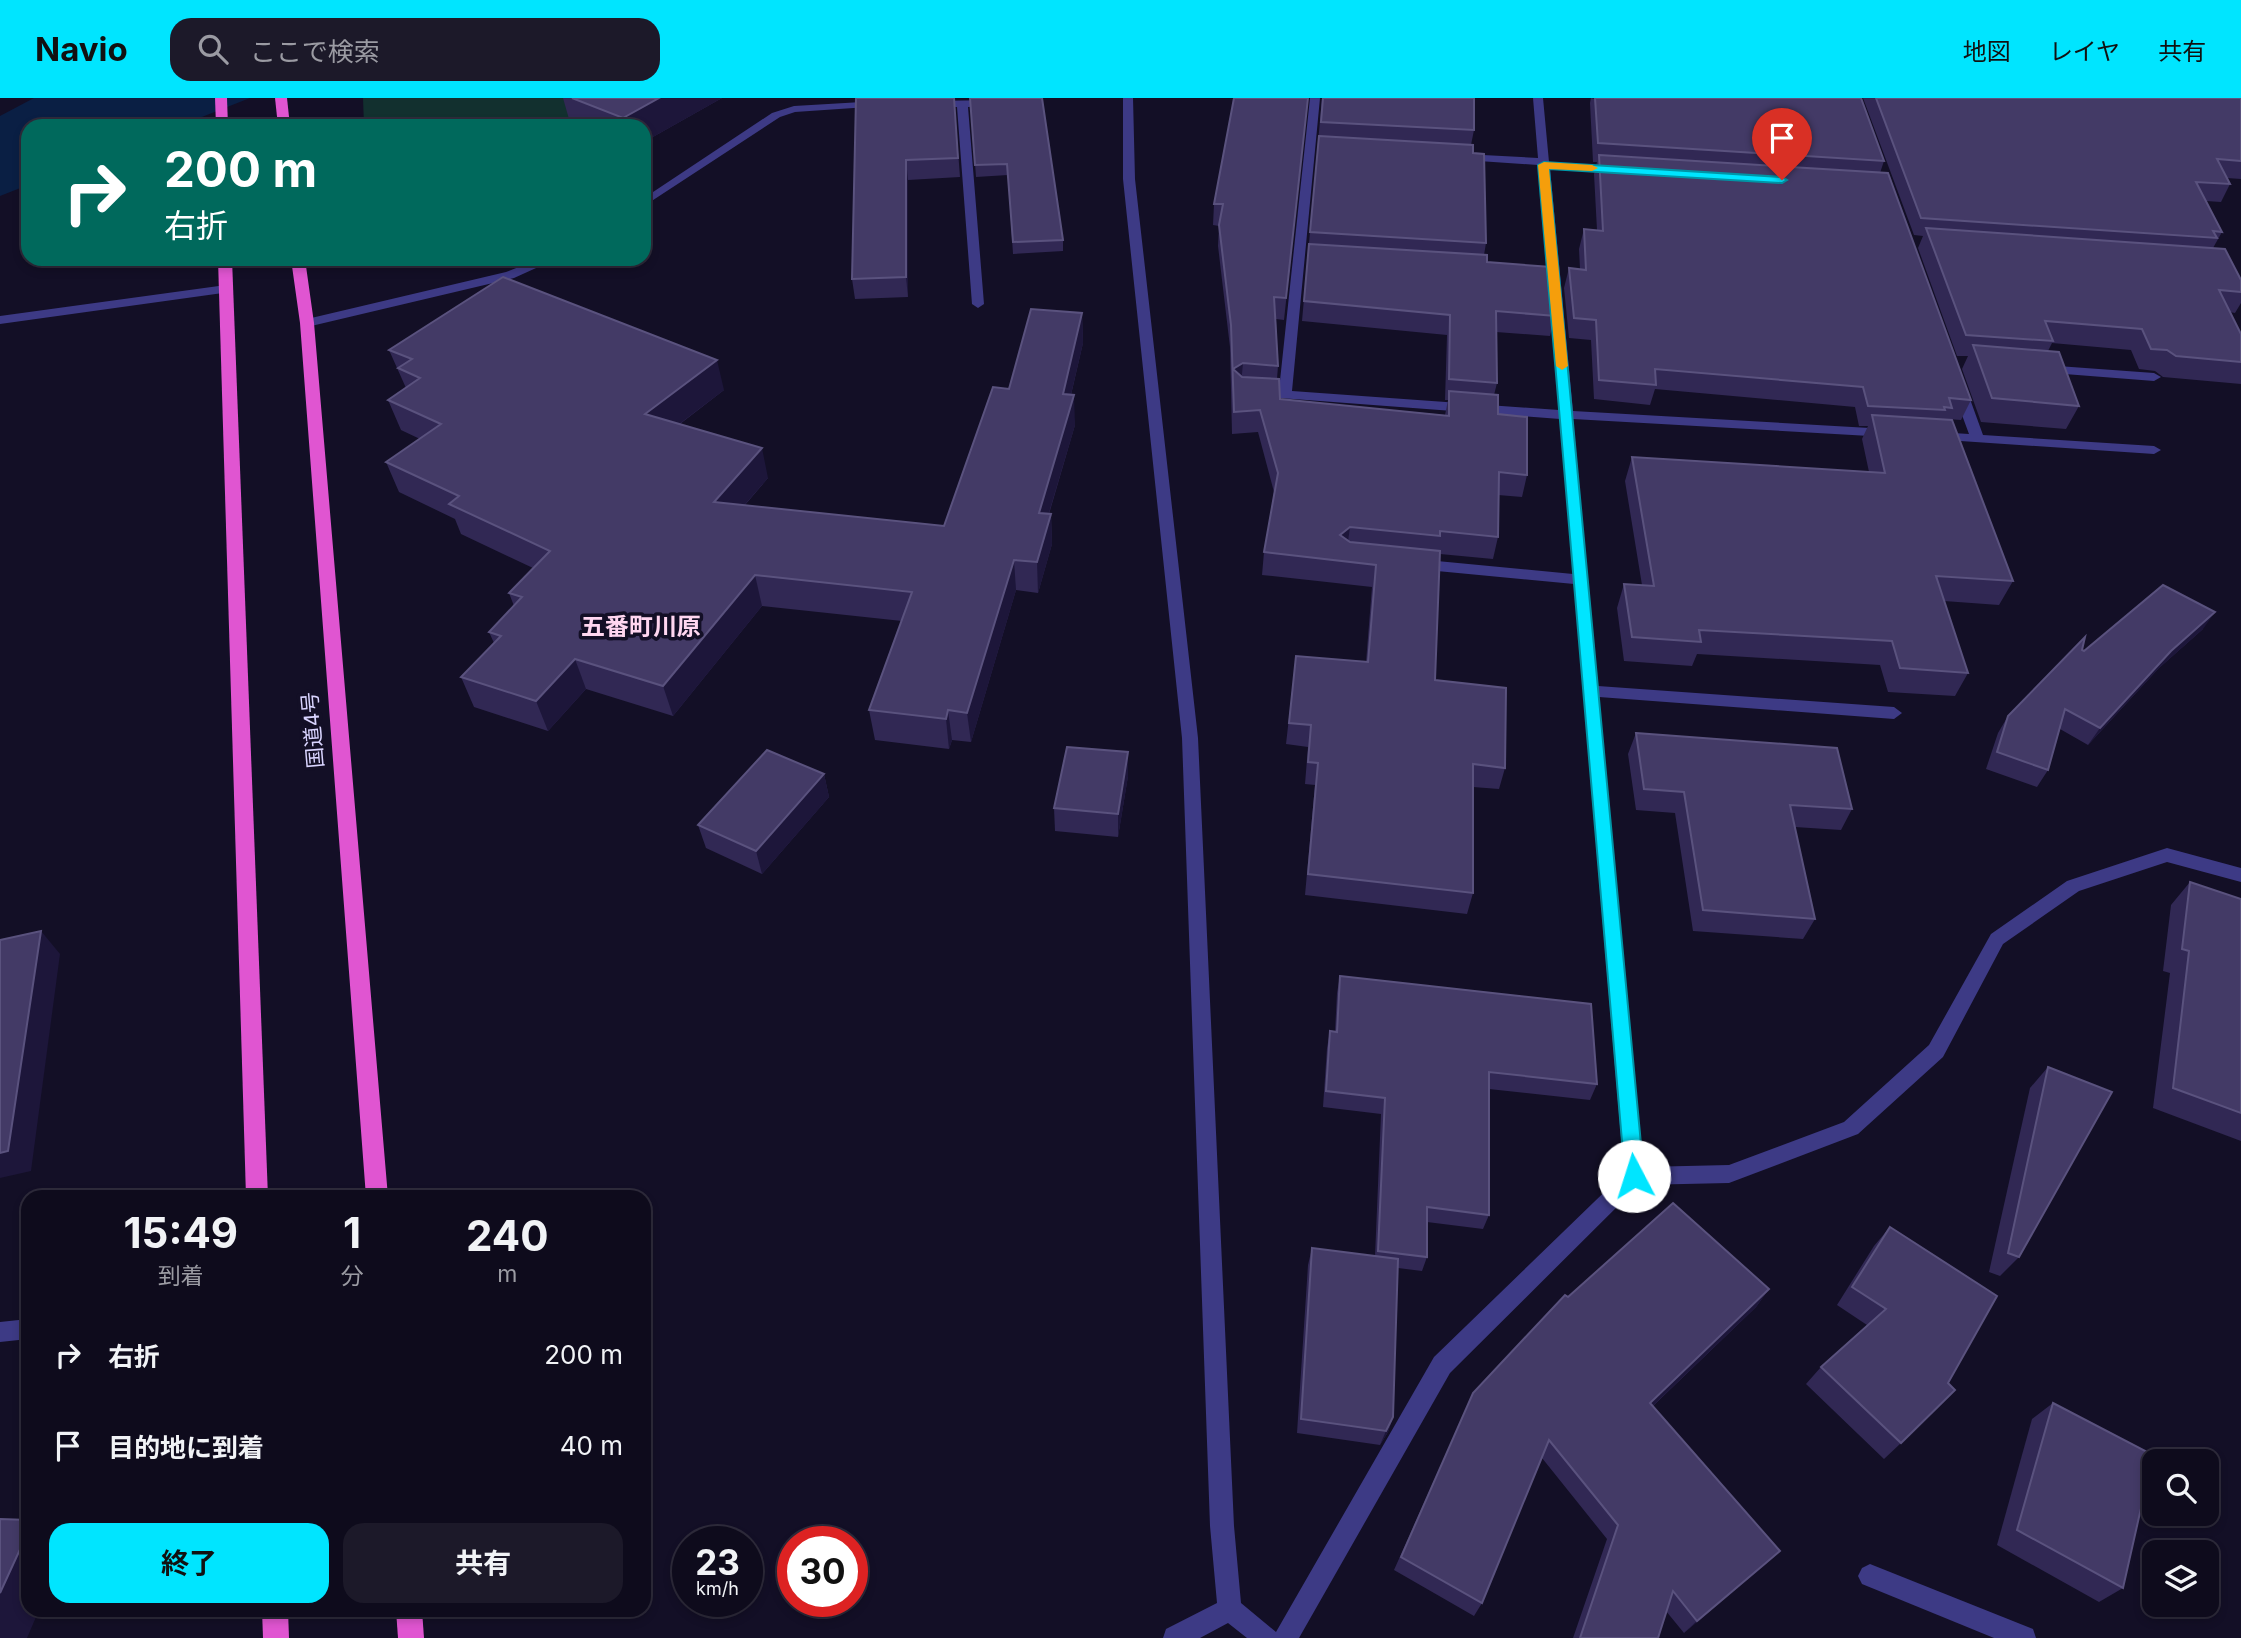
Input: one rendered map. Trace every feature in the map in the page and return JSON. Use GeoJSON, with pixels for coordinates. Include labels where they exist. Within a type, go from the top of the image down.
{"type":"FeatureCollection","features":[{"type":"Feature","properties":{"kind":"highway"},"geometry":{"type":"LineString","coordinates":[[221,98],[222,119]]}},
{"type":"Feature","properties":{"kind":"highway"},"geometry":{"type":"LineString","coordinates":[[281,98],[283,119]]}},
{"type":"Feature","properties":{"kind":"highway"},"geometry":{"type":"LineString","coordinates":[[225,266],[257,1190]]}},
{"type":"Feature","properties":{"kind":"highway","name":"国道4号"},"geometry":{"type":"LineString","coordinates":[[299,266],[307,323],[376,1190]]}},
{"type":"Feature","properties":{"kind":"highway"},"geometry":{"type":"LineString","coordinates":[[275,1617],[276,1638]]}},
{"type":"Feature","properties":{"kind":"highway"},"geometry":{"type":"LineString","coordinates":[[410,1617],[411,1638]]}},
{"type":"Feature","properties":{"kind":"street"},"geometry":{"type":"LineString","coordinates":[[1128,98],[1129,179],[1190,738],[1222,1526],[1230,1609],[1267,1638]]}},
{"type":"Feature","properties":{"kind":"street"},"geometry":{"type":"LineString","coordinates":[[1285,395],[1306,257],[1310,148],[1315,98]]}},
{"type":"Feature","properties":{"kind":"street"},"geometry":{"type":"LineString","coordinates":[[1538,98],[1544,164],[1547,273],[1566,415],[1634,1176]]}},
{"type":"Feature","properties":{"kind":"street"},"geometry":{"type":"LineString","coordinates":[[921,104],[1010,103]]}},
{"type":"Feature","properties":{"kind":"street"},"geometry":{"type":"LineString","coordinates":[[651,197],[776,115],[793,109],[824,106],[893,104]]}},
{"type":"Feature","properties":{"kind":"street"},"geometry":{"type":"LineString","coordinates":[[962,104],[978,304]]}},
{"type":"Feature","properties":{"kind":"street"},"geometry":{"type":"LineString","coordinates":[[1310,148],[1324,149]]}},
{"type":"Feature","properties":{"kind":"street"},"geometry":{"type":"LineString","coordinates":[[1447,156],[1626,170]]}},
{"type":"Feature","properties":{"kind":"street"},"geometry":{"type":"LineString","coordinates":[[307,323],[510,275],[532,266]]}},
{"type":"Feature","properties":{"kind":"street"},"geometry":{"type":"LineString","coordinates":[[0,320],[226,289]]}},
{"type":"Feature","properties":{"kind":"street"},"geometry":{"type":"LineString","coordinates":[[2032,368],[2154,377]]}},
{"type":"Feature","properties":{"kind":"street"},"geometry":{"type":"LineString","coordinates":[[1954,375],[1977,438]]}},
{"type":"Feature","properties":{"kind":"street"},"geometry":{"type":"LineString","coordinates":[[1241,392],[1566,415],[2154,450]]}},
{"type":"Feature","properties":{"kind":"street"},"geometry":{"type":"LineString","coordinates":[[1402,562],[1581,580]]}},
{"type":"Feature","properties":{"kind":"street"},"geometry":{"type":"LineString","coordinates":[[1591,691],[1894,713]]}},
{"type":"Feature","properties":{"kind":"street"},"geometry":{"type":"LineString","coordinates":[[1286,1638],[1442,1365],[1634,1176],[1729,1174],[1851,1128],[1936,1051],[1997,939],[2073,886],[2167,855],[2241,875]]}},
{"type":"Feature","properties":{"kind":"street"},"geometry":{"type":"LineString","coordinates":[[0,1332],[21,1330]]}},
{"type":"Feature","properties":{"kind":"street"},"geometry":{"type":"LineString","coordinates":[[1870,1576],[2024,1638]]}},
{"type":"Feature","properties":{"kind":"street"},"geometry":{"type":"LineString","coordinates":[[1175,1638],[1230,1609]]}},
{"type":"Feature","properties":{"kind":"green space"},"geometry":{"type":"Polygon","coordinates":[[[363,98],[607,98],[566,119],[364,119],[363,98]]]}},
{"type":"Feature","properties":{"kind":"water"},"geometry":{"type":"Polygon","coordinates":[[[34,98],[250,98],[197,119],[21,119],[21,188],[0,196],[0,116],[34,98]]]}},
{"type":"Feature","properties":{"kind":"building"},"geometry":{"type":"Polygon","coordinates":[[[572,98],[659,98],[623,118],[572,98]]]}},
{"type":"Feature","properties":{"kind":"building"},"geometry":{"type":"Polygon","coordinates":[[[856,98],[954,98],[958,158],[906,160],[906,277],[852,279],[856,98]]]}},
{"type":"Feature","properties":{"kind":"building"},"geometry":{"type":"Polygon","coordinates":[[[970,98],[1042,98],[1063,240],[1013,242],[1007,164],[975,165],[970,98]]]}},
{"type":"Feature","properties":{"kind":"building"},"geometry":{"type":"Polygon","coordinates":[[[1234,98],[1308,98],[1286,298],[1274,297],[1278,366],[1243,363],[1233,369],[1242,377],[1279,379],[1280,399],[1449,416],[1449,391],[1498,395],[1498,414],[1527,417],[1527,475],[1499,472],[1498,537],[1440,531],[1440,536],[1350,527],[1340,535],[1350,542],[1440,551],[1435,680],[1506,688],[1505,768],[1473,764],[1473,893],[1308,874],[1318,763],[1308,762],[1311,725],[1289,723],[1296,656],[1368,662],[1376,565],[1264,552],[1278,473],[1260,410],[1234,412],[1231,325],[1219,225],[1223,204],[1214,204],[1234,98]]]}},
{"type":"Feature","properties":{"kind":"building"},"geometry":{"type":"Polygon","coordinates":[[[1323,98],[1474,98],[1474,130],[1321,122],[1323,98]]]}},
{"type":"Feature","properties":{"kind":"building"},"geometry":{"type":"Polygon","coordinates":[[[1595,98],[1861,98],[1884,161],[1598,143],[1595,98]]]}},
{"type":"Feature","properties":{"kind":"building"},"geometry":{"type":"Polygon","coordinates":[[[1876,98],[2241,98],[2241,161],[2217,159],[2230,184],[2196,182],[2222,232],[2213,231],[2217,238],[1921,218],[1876,98]]]}},
{"type":"Feature","properties":{"kind":"building"},"geometry":{"type":"Polygon","coordinates":[[[1319,136],[1473,145],[1473,153],[1484,154],[1486,243],[1310,232],[1319,136]]]}},
{"type":"Feature","properties":{"kind":"building"},"geometry":{"type":"Polygon","coordinates":[[[1599,155],[1888,173],[1971,400],[1949,398],[1952,408],[1944,407],[1945,410],[1868,406],[1863,387],[1655,369],[1656,385],[1599,380],[1596,320],[1574,318],[1569,268],[1586,270],[1584,229],[1603,231],[1599,155]]]}},
{"type":"Feature","properties":{"kind":"building"},"geometry":{"type":"Polygon","coordinates":[[[1926,228],[2225,249],[2241,280],[2241,292],[2219,290],[2241,334],[2241,362],[2176,356],[2167,350],[2151,349],[2142,329],[2045,321],[2053,341],[1966,335],[1926,228]]]}},
{"type":"Feature","properties":{"kind":"building"},"geometry":{"type":"Polygon","coordinates":[[[1309,244],[1487,255],[1487,262],[1551,267],[1555,316],[1496,311],[1497,383],[1449,379],[1450,315],[1304,301],[1309,244]]]}},
{"type":"Feature","properties":{"kind":"building"},"geometry":{"type":"Polygon","coordinates":[[[503,277],[717,360],[645,414],[762,448],[714,502],[944,526],[993,387],[1009,389],[1031,309],[1082,313],[1063,394],[1074,395],[1039,513],[1051,514],[1037,562],[1014,560],[967,713],[948,710],[946,719],[869,710],[912,592],[755,575],[663,686],[575,659],[536,701],[461,677],[501,636],[489,632],[522,597],[509,593],[550,551],[449,504],[459,496],[386,462],[441,424],[388,400],[420,378],[398,368],[412,359],[389,350],[503,277]]]}},
{"type":"Feature","properties":{"kind":"building"},"geometry":{"type":"Polygon","coordinates":[[[1973,345],[2059,352],[2079,406],[1992,398],[1973,345]]]}},
{"type":"Feature","properties":{"kind":"building"},"geometry":{"type":"Polygon","coordinates":[[[1872,415],[1952,420],[2013,581],[1936,576],[1968,673],[1900,668],[1892,641],[1699,630],[1701,642],[1632,637],[1624,584],[1654,586],[1632,457],[1885,473],[1872,415]]]}},
{"type":"Feature","properties":{"kind":"building"},"geometry":{"type":"Polygon","coordinates":[[[2163,585],[2215,612],[2171,651],[2100,728],[2065,709],[2048,770],[1997,752],[2008,716],[2085,637],[2084,651],[2163,585]]]}},
{"type":"Feature","properties":{"kind":"building"},"geometry":{"type":"Polygon","coordinates":[[[1636,733],[1837,748],[1852,809],[1790,805],[1815,919],[1703,910],[1684,792],[1644,789],[1636,733]]]}},
{"type":"Feature","properties":{"kind":"building"},"geometry":{"type":"Polygon","coordinates":[[[1067,747],[1128,752],[1118,814],[1054,808],[1067,747]]]}},
{"type":"Feature","properties":{"kind":"building"},"geometry":{"type":"Polygon","coordinates":[[[767,750],[824,774],[756,851],[698,825],[767,750]]]}},
{"type":"Feature","properties":{"kind":"building"},"geometry":{"type":"Polygon","coordinates":[[[2190,882],[2241,899],[2241,1113],[2173,1088],[2189,951],[2182,949],[2190,882]]]}},
{"type":"Feature","properties":{"kind":"building"},"geometry":{"type":"Polygon","coordinates":[[[41,931],[8,1151],[0,1153],[0,940],[41,931]]]}},
{"type":"Feature","properties":{"kind":"building"},"geometry":{"type":"Polygon","coordinates":[[[1340,976],[1591,1004],[1597,1084],[1489,1072],[1489,1215],[1427,1207],[1427,1257],[1378,1251],[1385,1098],[1326,1091],[1330,1031],[1337,1032],[1340,976]]]}},
{"type":"Feature","properties":{"kind":"building"},"geometry":{"type":"Polygon","coordinates":[[[2048,1067],[2112,1092],[2019,1257],[2008,1253],[2048,1067]]]}},
{"type":"Feature","properties":{"kind":"building"},"geometry":{"type":"Polygon","coordinates":[[[1673,1203],[1769,1289],[1650,1403],[1780,1551],[1697,1621],[1673,1591],[1658,1638],[1580,1638],[1618,1525],[1549,1440],[1482,1603],[1401,1557],[1473,1393],[1565,1295],[1568,1297],[1673,1203]]]}},
{"type":"Feature","properties":{"kind":"building"},"geometry":{"type":"Polygon","coordinates":[[[1890,1227],[1997,1296],[1948,1383],[1955,1390],[1901,1443],[1821,1367],[1886,1309],[1852,1287],[1890,1227]]]}},
{"type":"Feature","properties":{"kind":"building"},"geometry":{"type":"Polygon","coordinates":[[[1312,1248],[1398,1259],[1393,1417],[1386,1431],[1301,1419],[1312,1248]]]}},
{"type":"Feature","properties":{"kind":"building"},"geometry":{"type":"Polygon","coordinates":[[[2053,1403],[2142,1449],[2142,1504],[2123,1588],[2017,1530],[2053,1403]]]}},
{"type":"Feature","properties":{"kind":"building"},"geometry":{"type":"Polygon","coordinates":[[[0,1519],[21,1520],[21,1547],[0,1593],[0,1519]]]}},
{"type":"Feature","properties":{"kind":"slow traffic"},"geometry":{"type":"LineString","coordinates":[[1562,366],[1544,165],[1592,168]]}},
{"type":"Feature","properties":{"kind":"district","name":"五番町川原"},"geometry":{"type":"Point","coordinates":[641,627]}},
{"type":"Feature","properties":{"kind":"route"},"geometry":{"type":"LineString","coordinates":[[1634,1176],[1544,165],[1782,180]]}}]}
